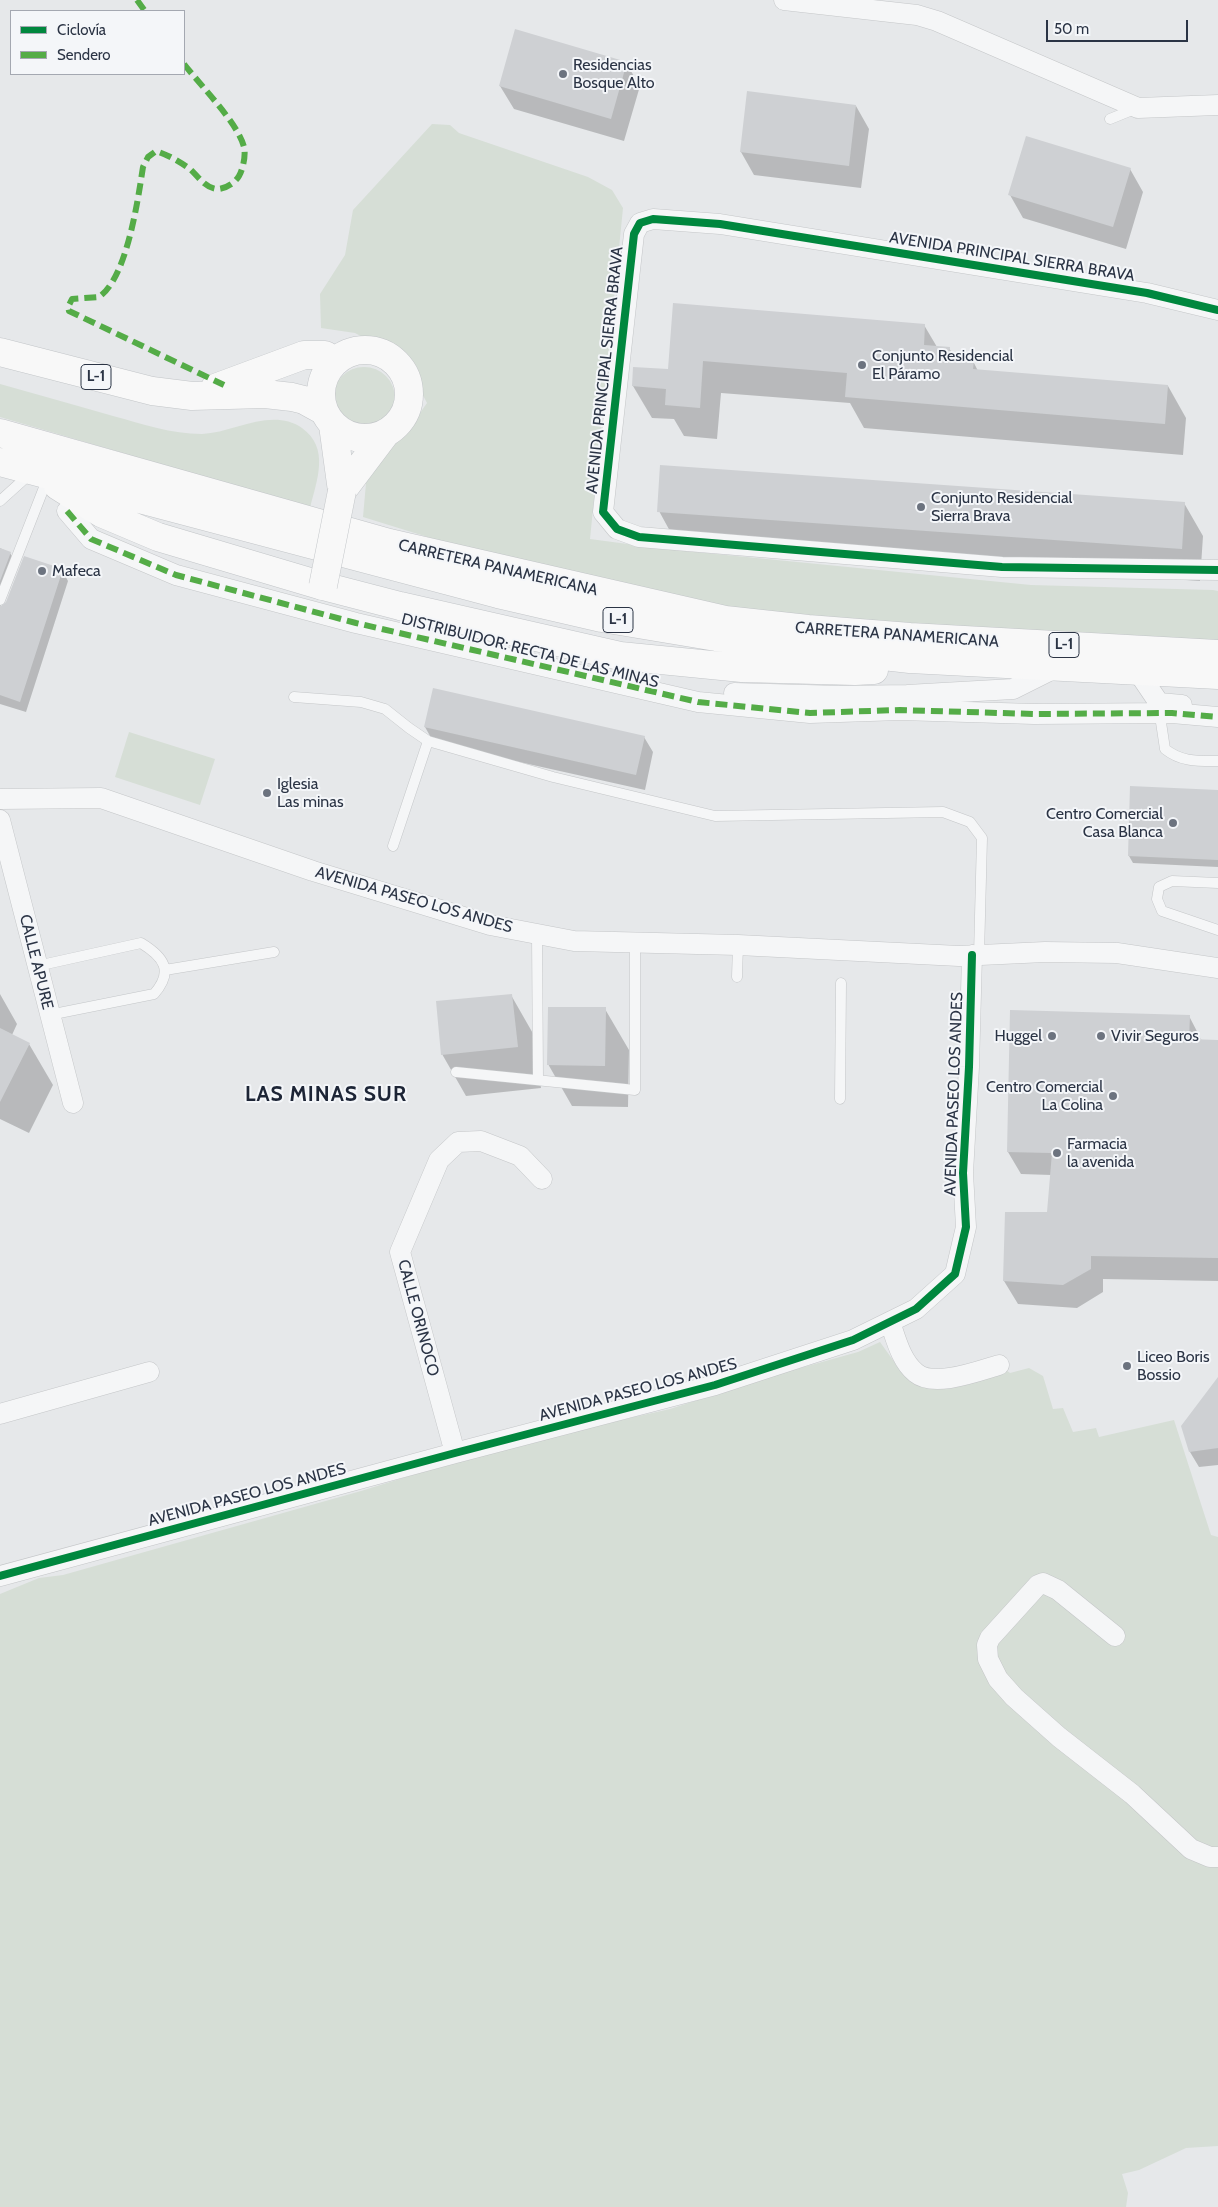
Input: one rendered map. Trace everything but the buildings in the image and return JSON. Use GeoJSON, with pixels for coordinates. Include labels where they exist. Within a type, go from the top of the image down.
{"type":"FeatureCollection","features":[{"type":"Feature","properties":{"kind":"main road"},"geometry":{"type":"LineString","coordinates":[[324,586],[342,491],[329,418],[321,398],[322,384],[327,371],[336,361],[348,354],[361,350],[374,351],[387,356],[402,370],[409,389],[409,403],[404,416],[396,426],[385,434],[342,491]]}},
{"type":"Feature","properties":{"kind":"main road","name":"L-1"},"geometry":{"type":"LineString","coordinates":[[0,352],[144,389],[192,396],[265,394],[292,397],[304,400],[329,418],[344,433],[357,438],[371,438],[385,434]]}},
{"type":"Feature","properties":{"kind":"main road","name":"L-1"},"geometry":{"type":"LineString","coordinates":[[192,396],[304,354],[325,355],[336,361]]}},
{"type":"Feature","properties":{"kind":"main road","name":"CARRETERA PANAMERICANA"},"geometry":{"type":"LineString","coordinates":[[6,434],[389,543],[725,620],[910,637],[1218,654]]}},
{"type":"Feature","properties":{"kind":"main road","name":"CARRETERA PANAMERICANA"},"geometry":{"type":"LineString","coordinates":[[0,462],[39,478],[489,592],[602,618],[716,637],[792,647],[954,663],[1057,666],[1218,675]]}},
{"type":"Feature","properties":{"kind":"main road","name":"L-1"},"geometry":{"type":"LineString","coordinates":[[39,478],[101,513],[158,537],[324,586],[400,606],[620,656],[742,668],[855,671],[954,663]]}},
{"type":"Feature","properties":{"kind":"street"},"geometry":{"type":"LineString","coordinates":[[784,0],[917,15],[937,21],[1138,108],[1218,105]]}},
{"type":"Feature","properties":{"kind":"street","name":"AVENIDA PRINCIPAL SIERRA BRAVA"},"geometry":{"type":"LineString","coordinates":[[1218,310],[1147,293],[720,224],[653,219],[640,223],[634,234],[603,512],[617,529],[639,537],[1002,566],[1218,570]]}},
{"type":"Feature","properties":{"kind":"street","name":"DISTRIBUIDOR: RECTA DE LAS MINAS"},"geometry":{"type":"LineString","coordinates":[[39,478],[67,511],[144,551],[203,571],[675,687],[740,694],[926,694],[1013,689],[1057,666]]}},
{"type":"Feature","properties":{"kind":"street"},"geometry":{"type":"LineString","coordinates":[[67,511],[91,539],[176,575],[356,622],[698,702],[810,713],[900,710],[1034,714],[1172,714],[1218,717]]}},
{"type":"Feature","properties":{"kind":"street"},"geometry":{"type":"LineString","coordinates":[[1138,672],[1159,703],[1218,708]]}},
{"type":"Feature","properties":{"kind":"street","name":"AVENIDA PASEO LOS ANDES"},"geometry":{"type":"LineString","coordinates":[[0,800],[101,798],[313,871],[490,925],[574,941],[738,945],[970,955],[969,1067],[963,1173],[966,1227],[955,1274],[916,1309],[853,1340],[715,1385],[0,1576]]}},
{"type":"Feature","properties":{"kind":"street","name":"CALLE APURE"},"geometry":{"type":"LineString","coordinates":[[0,820],[72,1103]]}},
{"type":"Feature","properties":{"kind":"street"},"geometry":{"type":"LineString","coordinates":[[970,955],[1045,952],[1117,953],[1218,968]]}},
{"type":"Feature","properties":{"kind":"street","name":"CALLE ORINOCO"},"geometry":{"type":"LineString","coordinates":[[455,1453],[400,1252],[439,1160],[458,1142],[481,1141],[520,1156],[542,1179]]}},
{"type":"Feature","properties":{"kind":"street"},"geometry":{"type":"LineString","coordinates":[[890,1322],[898,1348],[917,1374],[936,1380],[999,1365]]}},
{"type":"Feature","properties":{"kind":"street"},"geometry":{"type":"LineString","coordinates":[[0,1414],[149,1372]]}},
{"type":"Feature","properties":{"kind":"street"},"geometry":{"type":"LineString","coordinates":[[1115,1636],[1058,1590],[1043,1584],[1038,1585],[990,1638],[987,1645],[988,1659],[998,1679],[1014,1698],[1059,1737],[1132,1794],[1191,1849],[1210,1857],[1218,1857]]}},
{"type":"Feature","properties":{"kind":"lane"},"geometry":{"type":"LineString","coordinates":[[1110,119],[1138,108]]}},
{"type":"Feature","properties":{"kind":"lane"},"geometry":{"type":"LineString","coordinates":[[0,501],[39,478]]}},
{"type":"Feature","properties":{"kind":"lane"},"geometry":{"type":"LineString","coordinates":[[0,600],[39,478]]}},
{"type":"Feature","properties":{"kind":"lane"},"geometry":{"type":"LineString","coordinates":[[294,697],[361,702],[385,709],[408,728],[428,741],[553,777],[714,816],[943,812],[970,822],[982,838],[970,955]]}},
{"type":"Feature","properties":{"kind":"lane"},"geometry":{"type":"LineString","coordinates":[[1159,703],[1165,749],[1176,758],[1191,761],[1218,761]]}},
{"type":"Feature","properties":{"kind":"lane"},"geometry":{"type":"LineString","coordinates":[[393,846],[428,741]]}},
{"type":"Feature","properties":{"kind":"lane"},"geometry":{"type":"LineString","coordinates":[[1218,883],[1172,882],[1159,887],[1157,899],[1162,910],[1218,930]]}},
{"type":"Feature","properties":{"kind":"lane"},"geometry":{"type":"LineString","coordinates":[[537,934],[538,1079]]}},
{"type":"Feature","properties":{"kind":"lane"},"geometry":{"type":"LineString","coordinates":[[456,1072],[635,1090],[635,942]]}},
{"type":"Feature","properties":{"kind":"lane"},"geometry":{"type":"LineString","coordinates":[[37,966],[141,943],[156,952],[164,962],[165,970],[162,985],[154,994],[49,1015]]}},
{"type":"Feature","properties":{"kind":"lane"},"geometry":{"type":"LineString","coordinates":[[737,977],[738,945]]}},
{"type":"Feature","properties":{"kind":"lane"},"geometry":{"type":"LineString","coordinates":[[165,970],[274,952]]}},
{"type":"Feature","properties":{"kind":"lane"},"geometry":{"type":"LineString","coordinates":[[840,1099],[841,983]]}},
{"type":"Feature","properties":{"kind":"shaded area"},"geometry":{"type":"Polygon","coordinates":[[[432,124],[450,125],[459,133],[588,177],[612,190],[623,208],[590,539],[665,549],[1031,585],[1213,590],[1218,591],[1218,644],[851,622],[696,605],[460,547],[363,517],[367,472],[406,433],[427,403],[404,359],[355,333],[321,328],[320,294],[345,255],[353,210],[432,124]]]}},
{"type":"Feature","properties":{"kind":"shaded area"},"geometry":{"type":"Polygon","coordinates":[[[364,367],[376,370],[386,376],[392,386],[395,398],[392,410],[386,420],[376,426],[364,429],[352,426],[342,420],[336,410],[333,398],[336,386],[342,376],[352,370],[364,367]]]}},
{"type":"Feature","properties":{"kind":"shaded area"},"geometry":{"type":"Polygon","coordinates":[[[0,384],[146,425],[191,434],[214,433],[265,420],[290,422],[302,428],[311,436],[319,455],[318,476],[310,508],[0,417],[0,384]]]}},
{"type":"Feature","properties":{"kind":"shaded area"},"geometry":{"type":"Polygon","coordinates":[[[129,732],[215,759],[200,805],[115,777],[129,732]]]}},
{"type":"Feature","properties":{"kind":"shaded area"},"geometry":{"type":"Polygon","coordinates":[[[880,1342],[900,1370],[917,1374],[999,1365],[1010,1373],[1029,1368],[1043,1376],[1053,1409],[1063,1408],[1073,1432],[1096,1428],[1099,1437],[1174,1420],[1211,1535],[1218,1537],[1218,2146],[1186,2148],[1139,2170],[1122,2174],[1128,2193],[1126,2207],[0,2207],[0,1594],[39,1578],[63,1575],[361,1491],[435,1468],[581,1429],[670,1409],[775,1375],[858,1352],[880,1342]]]}},
{"type":"Feature","properties":{"kind":"marked path"},"geometry":{"type":"LineString","coordinates":[[137,0],[144,10]]}},
{"type":"Feature","properties":{"kind":"marked path"},"geometry":{"type":"LineString","coordinates":[[185,65],[218,104],[240,137],[245,154],[240,173],[232,183],[217,189],[205,184],[190,169],[169,156],[156,151],[148,157],[143,167],[130,237],[117,273],[109,287],[99,297],[72,299],[68,307],[69,311],[224,385]]}},
{"type":"Feature","properties":{"kind":"marked path"},"geometry":{"type":"LineString","coordinates":[[67,511],[91,539],[176,575],[356,623],[698,702],[810,713],[900,710],[1034,714],[1172,713],[1218,717]]}},
{"type":"Feature","properties":{"kind":"cycle path"},"geometry":{"type":"LineString","coordinates":[[1218,310],[1147,293],[720,224],[653,219],[640,223],[634,234],[603,512],[617,529],[639,537],[1002,567],[1218,570]]}},
{"type":"Feature","properties":{"kind":"cycle path"},"geometry":{"type":"LineString","coordinates":[[0,1576],[715,1385],[853,1340],[916,1309],[955,1274],[966,1227],[963,1173],[969,1067],[972,955]]}},
{"type":"Feature","properties":{"kind":"place","name":"Residencias Bosque Alto"},"geometry":{"type":"Point","coordinates":[563,74]}},
{"type":"Feature","properties":{"kind":"place","name":"Conjunto Residencial El Páramo"},"geometry":{"type":"Point","coordinates":[862,365]}},
{"type":"Feature","properties":{"kind":"place","name":"Conjunto Residencial Sierra Brava"},"geometry":{"type":"Point","coordinates":[921,507]}},
{"type":"Feature","properties":{"kind":"place","name":"Mafeca"},"geometry":{"type":"Point","coordinates":[42,571]}},
{"type":"Feature","properties":{"kind":"place","name":"Iglesia Las minas"},"geometry":{"type":"Point","coordinates":[267,793]}},
{"type":"Feature","properties":{"kind":"place","name":"Centro Comercial Casa Blanca"},"geometry":{"type":"Point","coordinates":[1173,823]}},
{"type":"Feature","properties":{"kind":"place","name":"Huggel"},"geometry":{"type":"Point","coordinates":[1052,1036]}},
{"type":"Feature","properties":{"kind":"place","name":"Vivir Seguros"},"geometry":{"type":"Point","coordinates":[1101,1036]}},
{"type":"Feature","properties":{"kind":"place","name":"Centro Comercial La Colina"},"geometry":{"type":"Point","coordinates":[1113,1096]}},
{"type":"Feature","properties":{"kind":"place","name":"Farmacia la avenida"},"geometry":{"type":"Point","coordinates":[1057,1153]}},
{"type":"Feature","properties":{"kind":"place","name":"Liceo Boris Bossio"},"geometry":{"type":"Point","coordinates":[1127,1366]}},
{"type":"Feature","properties":{"kind":"district","name":"LAS MINAS SUR"},"geometry":{"type":"Point","coordinates":[326,1095]}}]}
